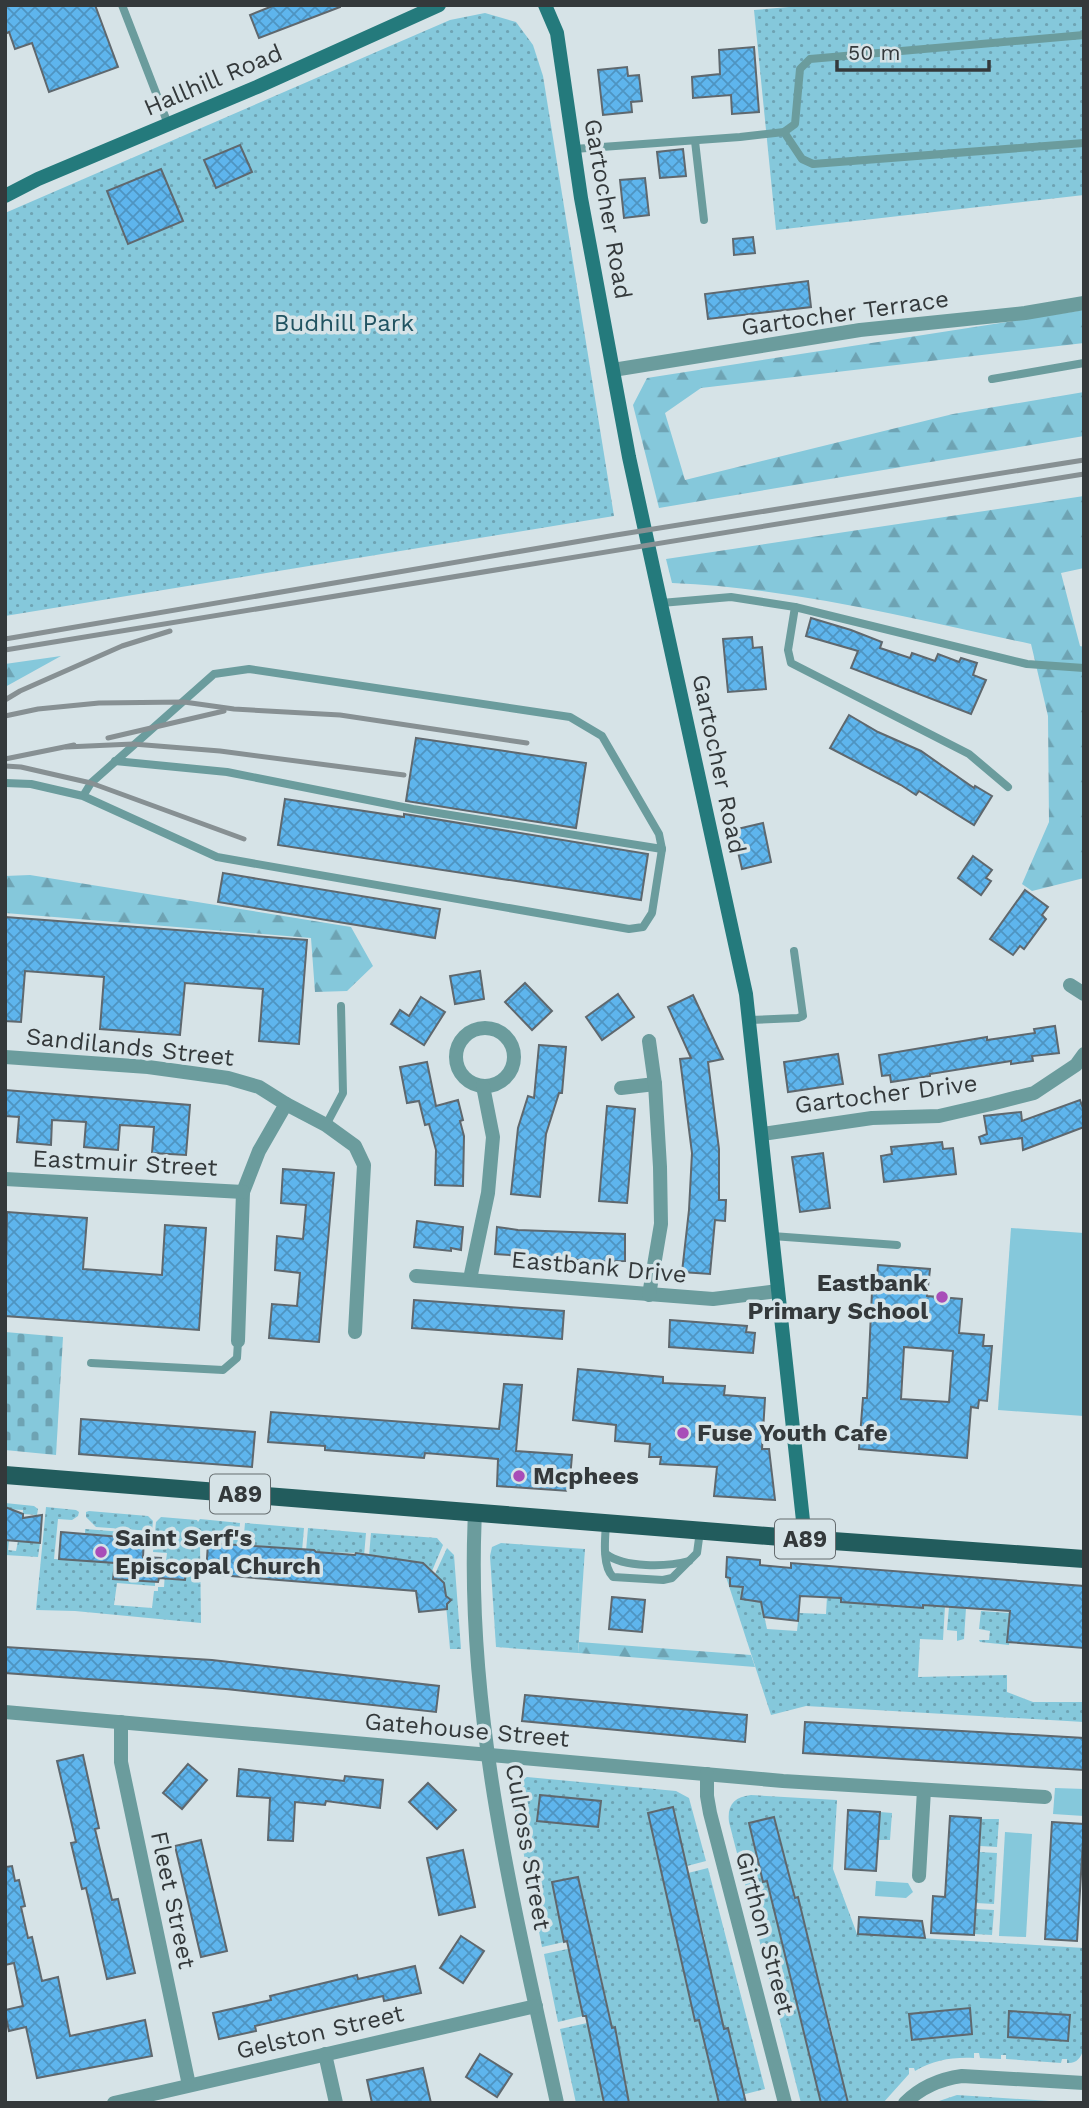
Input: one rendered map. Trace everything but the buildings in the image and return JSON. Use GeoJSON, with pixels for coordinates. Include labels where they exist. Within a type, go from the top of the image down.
{"type":"FeatureCollection","features":[{"type":"Feature","properties":{"kind":"main road","name":"Hallhill Road"},"geometry":{"type":"LineString","coordinates":[[5,196],[38,179],[257,87],[439,5]]}},
{"type":"Feature","properties":{"kind":"main road","name":"Gartocher Road"},"geometry":{"type":"LineString","coordinates":[[545,5],[557,33],[574,149],[613,370],[743,981],[805,1539]]}},
{"type":"Feature","properties":{"kind":"main road","name":"A89"},"geometry":{"type":"LineString","coordinates":[[5,1475],[606,1524],[1084,1559]]}},
{"type":"Feature","properties":{"kind":"street","name":"Gartocher Terrace"},"geometry":{"type":"LineString","coordinates":[[613,370],[860,330],[1025,313],[1084,303]]}},
{"type":"Feature","properties":{"kind":"street"},"geometry":{"type":"LineString","coordinates":[[1070,985],[1084,994]]}},
{"type":"Feature","properties":{"kind":"street"},"geometry":{"type":"LineString","coordinates":[[478,1029],[497,1031],[511,1045],[513,1054],[509,1073],[493,1085],[483,1086],[474,1084],[460,1073],[456,1055],[463,1039],[478,1029]]}},
{"type":"Feature","properties":{"kind":"street"},"geometry":{"type":"LineString","coordinates":[[649,1041],[655,1084],[661,1224],[649,1295]]}},
{"type":"Feature","properties":{"kind":"street","name":"Gartocher Drive"},"geometry":{"type":"LineString","coordinates":[[762,1133],[872,1118],[939,1116],[991,1104],[1034,1093],[1076,1065],[1084,1054]]}},
{"type":"Feature","properties":{"kind":"street","name":"Sandilands Street"},"geometry":{"type":"LineString","coordinates":[[5,1057],[148,1067],[228,1077],[258,1087],[326,1125],[355,1146],[365,1166],[355,1332]]}},
{"type":"Feature","properties":{"kind":"street"},"geometry":{"type":"LineString","coordinates":[[621,1088],[655,1084]]}},
{"type":"Feature","properties":{"kind":"street"},"geometry":{"type":"LineString","coordinates":[[470,1279],[488,1193],[493,1137],[483,1086]]}},
{"type":"Feature","properties":{"kind":"street"},"geometry":{"type":"LineString","coordinates":[[237,1341],[243,1192],[260,1151],[286,1104]]}},
{"type":"Feature","properties":{"kind":"street","name":"Eastmuir Street"},"geometry":{"type":"LineString","coordinates":[[5,1179],[243,1192]]}},
{"type":"Feature","properties":{"kind":"street","name":"Eastbank Drive"},"geometry":{"type":"LineString","coordinates":[[416,1276],[713,1299],[778,1291]]}},
{"type":"Feature","properties":{"kind":"street","name":"Culross Street"},"geometry":{"type":"LineString","coordinates":[[475,1513],[473,1553],[477,1640],[488,1754],[500,1831],[557,2103]]}},
{"type":"Feature","properties":{"kind":"street","name":"Gatehouse Street"},"geometry":{"type":"LineString","coordinates":[[5,1712],[707,1774],[1045,1797]]}},
{"type":"Feature","properties":{"kind":"street","name":"Fleet Street"},"geometry":{"type":"LineString","coordinates":[[121,1722],[121,1762],[189,2085]]}},
{"type":"Feature","properties":{"kind":"street","name":"Girthon Street"},"geometry":{"type":"LineString","coordinates":[[707,1774],[710,1813],[785,2103]]}},
{"type":"Feature","properties":{"kind":"street"},"geometry":{"type":"LineString","coordinates":[[919,1876],[924,1790]]}},
{"type":"Feature","properties":{"kind":"street","name":"Gelston Street"},"geometry":{"type":"LineString","coordinates":[[114,2103],[536,2006]]}},
{"type":"Feature","properties":{"kind":"street"},"geometry":{"type":"LineString","coordinates":[[325,2054],[336,2103]]}},
{"type":"Feature","properties":{"kind":"street"},"geometry":{"type":"LineString","coordinates":[[905,2103],[927,2086],[957,2077],[1084,2083]]}},
{"type":"Feature","properties":{"kind":"lane"},"geometry":{"type":"LineString","coordinates":[[122,5],[168,124]]}},
{"type":"Feature","properties":{"kind":"lane"},"geometry":{"type":"LineString","coordinates":[[574,149],[785,132],[795,124],[800,69],[810,60],[1084,35]]}},
{"type":"Feature","properties":{"kind":"lane"},"geometry":{"type":"LineString","coordinates":[[785,132],[802,159],[813,164],[1084,143]]}},
{"type":"Feature","properties":{"kind":"lane"},"geometry":{"type":"LineString","coordinates":[[695,141],[704,220]]}},
{"type":"Feature","properties":{"kind":"lane"},"geometry":{"type":"LineString","coordinates":[[992,379],[1084,363]]}},
{"type":"Feature","properties":{"kind":"lane"},"geometry":{"type":"LineString","coordinates":[[661,603],[731,597],[795,607],[1027,664],[1084,668]]}},
{"type":"Feature","properties":{"kind":"lane"},"geometry":{"type":"LineString","coordinates":[[795,607],[788,650],[791,663],[970,754],[1008,787]]}},
{"type":"Feature","properties":{"kind":"lane"},"geometry":{"type":"LineString","coordinates":[[5,783],[31,784],[83,796],[217,857],[629,929],[643,927],[652,913],[662,849],[659,834],[602,736],[570,717],[249,669],[214,674],[91,783],[83,796]]}},
{"type":"Feature","properties":{"kind":"lane"},"geometry":{"type":"LineString","coordinates":[[115,761],[227,772],[413,809],[662,849]]}},
{"type":"Feature","properties":{"kind":"lane"},"geometry":{"type":"LineString","coordinates":[[749,1020],[803,1016],[794,951]]}},
{"type":"Feature","properties":{"kind":"lane"},"geometry":{"type":"LineString","coordinates":[[326,1125],[343,1093],[341,1006]]}},
{"type":"Feature","properties":{"kind":"lane"},"geometry":{"type":"LineString","coordinates":[[772,1236],[897,1245]]}},
{"type":"Feature","properties":{"kind":"lane"},"geometry":{"type":"LineString","coordinates":[[91,1363],[223,1370],[237,1358],[237,1341]]}},
{"type":"Feature","properties":{"kind":"lane"},"geometry":{"type":"LineString","coordinates":[[606,1524],[606,1554],[611,1576],[650,1580],[672,1578],[692,1560],[698,1550],[700,1531]]}},
{"type":"Feature","properties":{"kind":"lane"},"geometry":{"type":"LineString","coordinates":[[606,1554],[618,1561],[667,1565],[692,1560]]}},
{"type":"Feature","properties":{"kind":"green space"},"geometry":{"type":"Polygon","coordinates":[[[813,5],[1084,5],[1084,195],[776,230],[754,10],[813,5]]]}},
{"type":"Feature","properties":{"kind":"green space","name":"Budhill Park"},"geometry":{"type":"Polygon","coordinates":[[[485,13],[516,22],[533,45],[543,76],[614,516],[5,616],[5,213],[450,20],[485,13]]]}},
{"type":"Feature","properties":{"kind":"green space"},"geometry":{"type":"Polygon","coordinates":[[[1084,310],[1084,343],[701,388],[665,413],[685,480],[953,414],[1084,392],[1084,436],[659,508],[633,405],[647,378],[1084,310]]]}},
{"type":"Feature","properties":{"kind":"green space"},"geometry":{"type":"Polygon","coordinates":[[[1084,496],[1084,568],[1061,573],[1080,646],[1084,647],[1084,878],[1032,891],[1022,884],[1049,822],[1048,716],[1031,644],[808,598],[672,583],[666,559],[1084,496]]]}},
{"type":"Feature","properties":{"kind":"green space"},"geometry":{"type":"Polygon","coordinates":[[[61,656],[5,687],[5,664],[61,656]]]}},
{"type":"Feature","properties":{"kind":"green space"},"geometry":{"type":"Polygon","coordinates":[[[30,875],[351,927],[373,966],[347,991],[315,992],[311,938],[5,913],[5,876],[30,875]]]}},
{"type":"Feature","properties":{"kind":"green space"},"geometry":{"type":"Polygon","coordinates":[[[1011,1228],[1084,1233],[1084,1416],[998,1410],[1011,1228]]]}},
{"type":"Feature","properties":{"kind":"green space"},"geometry":{"type":"Polygon","coordinates":[[[5,1332],[63,1337],[56,1455],[5,1450],[5,1332]]]}},
{"type":"Feature","properties":{"kind":"green space"},"geometry":{"type":"Polygon","coordinates":[[[5,1503],[34,1506],[38,1509],[37,1515],[23,1514],[23,1510],[5,1509],[5,1503]]]}},
{"type":"Feature","properties":{"kind":"green space"},"geometry":{"type":"Polygon","coordinates":[[[46,1507],[79,1512],[72,1520],[58,1519],[54,1559],[115,1563],[114,1579],[155,1582],[155,1586],[117,1583],[114,1605],[152,1608],[154,1591],[158,1591],[158,1587],[164,1587],[165,1573],[167,1579],[185,1580],[186,1565],[168,1563],[165,1569],[167,1553],[153,1552],[156,1522],[161,1517],[198,1522],[200,1519],[240,1523],[238,1546],[231,1543],[200,1543],[201,1623],[36,1610],[46,1507]]]}},
{"type":"Feature","properties":{"kind":"green space"},"geometry":{"type":"Polygon","coordinates":[[[86,1512],[148,1516],[153,1521],[152,1531],[96,1527],[86,1517],[86,1512]]]}},
{"type":"Feature","properties":{"kind":"green space"},"geometry":{"type":"Polygon","coordinates":[[[245,1523],[304,1528],[302,1551],[246,1544],[243,1546],[245,1523]]]}},
{"type":"Feature","properties":{"kind":"green space"},"geometry":{"type":"Polygon","coordinates":[[[308,1528],[366,1533],[364,1556],[357,1553],[306,1551],[308,1528]]]}},
{"type":"Feature","properties":{"kind":"green space"},"geometry":{"type":"Polygon","coordinates":[[[85,1529],[123,1532],[122,1537],[85,1534],[85,1529]]]}},
{"type":"Feature","properties":{"kind":"green space"},"geometry":{"type":"Polygon","coordinates":[[[371,1533],[437,1538],[443,1545],[432,1571],[415,1562],[369,1556],[371,1533]]]}},
{"type":"Feature","properties":{"kind":"green space"},"geometry":{"type":"Polygon","coordinates":[[[6,1540],[9,1541],[8,1550],[16,1551],[18,1541],[40,1543],[38,1557],[5,1555],[6,1540]]]}},
{"type":"Feature","properties":{"kind":"green space"},"geometry":{"type":"Polygon","coordinates":[[[501,1543],[585,1549],[578,1653],[496,1647],[490,1556],[492,1547],[501,1543]]]}},
{"type":"Feature","properties":{"kind":"green space"},"geometry":{"type":"Polygon","coordinates":[[[447,1548],[454,1555],[461,1649],[450,1649],[444,1583],[435,1574],[447,1548]]]}},
{"type":"Feature","properties":{"kind":"green space"},"geometry":{"type":"Polygon","coordinates":[[[726,1577],[730,1578],[730,1586],[743,1587],[742,1599],[755,1601],[757,1583],[767,1629],[797,1631],[799,1613],[826,1614],[827,1597],[841,1598],[842,1602],[923,1608],[923,1605],[945,1606],[943,1640],[920,1639],[918,1677],[1007,1675],[1007,1692],[1033,1702],[1084,1702],[1084,1722],[806,1706],[771,1715],[726,1577]]]}},
{"type":"Feature","properties":{"kind":"green space"},"geometry":{"type":"Polygon","coordinates":[[[949,1607],[966,1608],[964,1639],[957,1641],[957,1631],[947,1630],[949,1607]]]}},
{"type":"Feature","properties":{"kind":"green space"},"geometry":{"type":"Polygon","coordinates":[[[981,1611],[1010,1613],[1009,1645],[980,1642],[979,1640],[989,1640],[990,1631],[979,1629],[981,1611]]]}},
{"type":"Feature","properties":{"kind":"green space"},"geometry":{"type":"Polygon","coordinates":[[[579,1642],[751,1655],[755,1667],[578,1653],[579,1642]]]}},
{"type":"Feature","properties":{"kind":"green space"},"geometry":{"type":"Polygon","coordinates":[[[527,1777],[676,1791],[689,1798],[706,1861],[687,1866],[673,1807],[648,1813],[664,1879],[708,1868],[765,2089],[722,2100],[722,2103],[629,2103],[627,2095],[592,2103],[576,2103],[560,2029],[610,2018],[596,1951],[570,1957],[583,2016],[558,2022],[544,1954],[591,1944],[577,1877],[552,1882],[564,1942],[542,1947],[513,1799],[516,1784],[527,1777]],[[540,1795],[538,1821],[598,1827],[600,1801],[540,1795]],[[690,1881],[680,1946],[705,1940],[690,1881]],[[706,1955],[681,1962],[696,2021],[721,2014],[706,1955]],[[615,2027],[590,2033],[602,2092],[627,2087],[615,2027]],[[728,2028],[703,2035],[717,2094],[742,2087],[728,2028]]]}},
{"type":"Feature","properties":{"kind":"green space"},"geometry":{"type":"Polygon","coordinates":[[[1055,1788],[1084,1789],[1084,1816],[1053,1814],[1055,1788]]]}},
{"type":"Feature","properties":{"kind":"green space"},"geometry":{"type":"Polygon","coordinates":[[[745,1796],[837,1800],[833,1869],[857,1934],[1084,1948],[1083,2050],[1079,2058],[1070,2063],[1067,2063],[1067,2059],[1062,2059],[1061,2063],[1006,2059],[1006,2055],[1001,2055],[1001,2059],[980,2058],[979,2053],[974,2053],[974,2058],[943,2060],[915,2071],[914,2068],[909,2068],[909,2074],[883,2103],[848,2103],[836,2057],[821,2103],[801,2103],[729,1822],[729,1811],[733,1803],[745,1796]],[[774,1817],[749,1823],[789,1876],[774,1817]],[[773,1903],[787,1962],[812,1956],[773,1903]],[[818,1977],[793,1983],[807,2042],[833,2036],[818,1977]],[[969,2008],[909,2014],[912,2040],[972,2034],[969,2008]],[[1009,2011],[1008,2037],[1068,2041],[1069,2015],[1009,2011]]]}},
{"type":"Feature","properties":{"kind":"green space"},"geometry":{"type":"Polygon","coordinates":[[[880,1812],[892,1813],[890,1840],[878,1840],[880,1812]]]}},
{"type":"Feature","properties":{"kind":"green space"},"geometry":{"type":"Polygon","coordinates":[[[981,1819],[999,1819],[997,1847],[980,1846],[981,1819]]]}},
{"type":"Feature","properties":{"kind":"green space"},"geometry":{"type":"Polygon","coordinates":[[[1005,1832],[1032,1834],[1026,1937],[999,1936],[1005,1832]]]}},
{"type":"Feature","properties":{"kind":"green space"},"geometry":{"type":"Polygon","coordinates":[[[979,1852],[997,1853],[994,1904],[976,1903],[979,1852]]]}},
{"type":"Feature","properties":{"kind":"green space"},"geometry":{"type":"Polygon","coordinates":[[[876,1881],[908,1883],[913,1892],[906,1898],[875,1896],[876,1881]]]}},
{"type":"Feature","properties":{"kind":"green space"},"geometry":{"type":"Polygon","coordinates":[[[976,1909],[994,1910],[992,1935],[974,1934],[976,1909]]]}},
{"type":"Feature","properties":{"kind":"green space"},"geometry":{"type":"Polygon","coordinates":[[[957,2095],[1080,2103],[933,2103],[957,2095]]]}},
{"type":"Feature","properties":{"kind":"railway"},"geometry":{"type":"LineString","coordinates":[[5,639],[616,535],[1084,460]]}},
{"type":"Feature","properties":{"kind":"railway"},"geometry":{"type":"LineString","coordinates":[[5,650],[1084,474]]}},
{"type":"Feature","properties":{"kind":"railway"},"geometry":{"type":"LineString","coordinates":[[5,700],[122,646],[170,631]]}},
{"type":"Feature","properties":{"kind":"railway"},"geometry":{"type":"LineString","coordinates":[[5,716],[38,709],[99,703],[184,702],[234,709],[340,715],[527,743]]}},
{"type":"Feature","properties":{"kind":"railway"},"geometry":{"type":"LineString","coordinates":[[108,738],[224,711]]}},
{"type":"Feature","properties":{"kind":"railway"},"geometry":{"type":"LineString","coordinates":[[66,747],[133,744],[220,751],[404,775]]}},
{"type":"Feature","properties":{"kind":"railway"},"geometry":{"type":"LineString","coordinates":[[5,759],[74,745]]}},
{"type":"Feature","properties":{"kind":"railway"},"geometry":{"type":"LineString","coordinates":[[5,766],[21,767],[91,783],[244,839]]}},
{"type":"Feature","properties":{"kind":"place","name":"Eastbank Primary School"},"geometry":{"type":"Point","coordinates":[942,1297]}},
{"type":"Feature","properties":{"kind":"place","name":"Fuse Youth Cafe"},"geometry":{"type":"Point","coordinates":[683,1433]}},
{"type":"Feature","properties":{"kind":"place","name":"Mcphees"},"geometry":{"type":"Point","coordinates":[519,1476]}},
{"type":"Feature","properties":{"kind":"place","name":"Saint Serf's Episcopal Church"},"geometry":{"type":"Point","coordinates":[101,1552]}}]}
